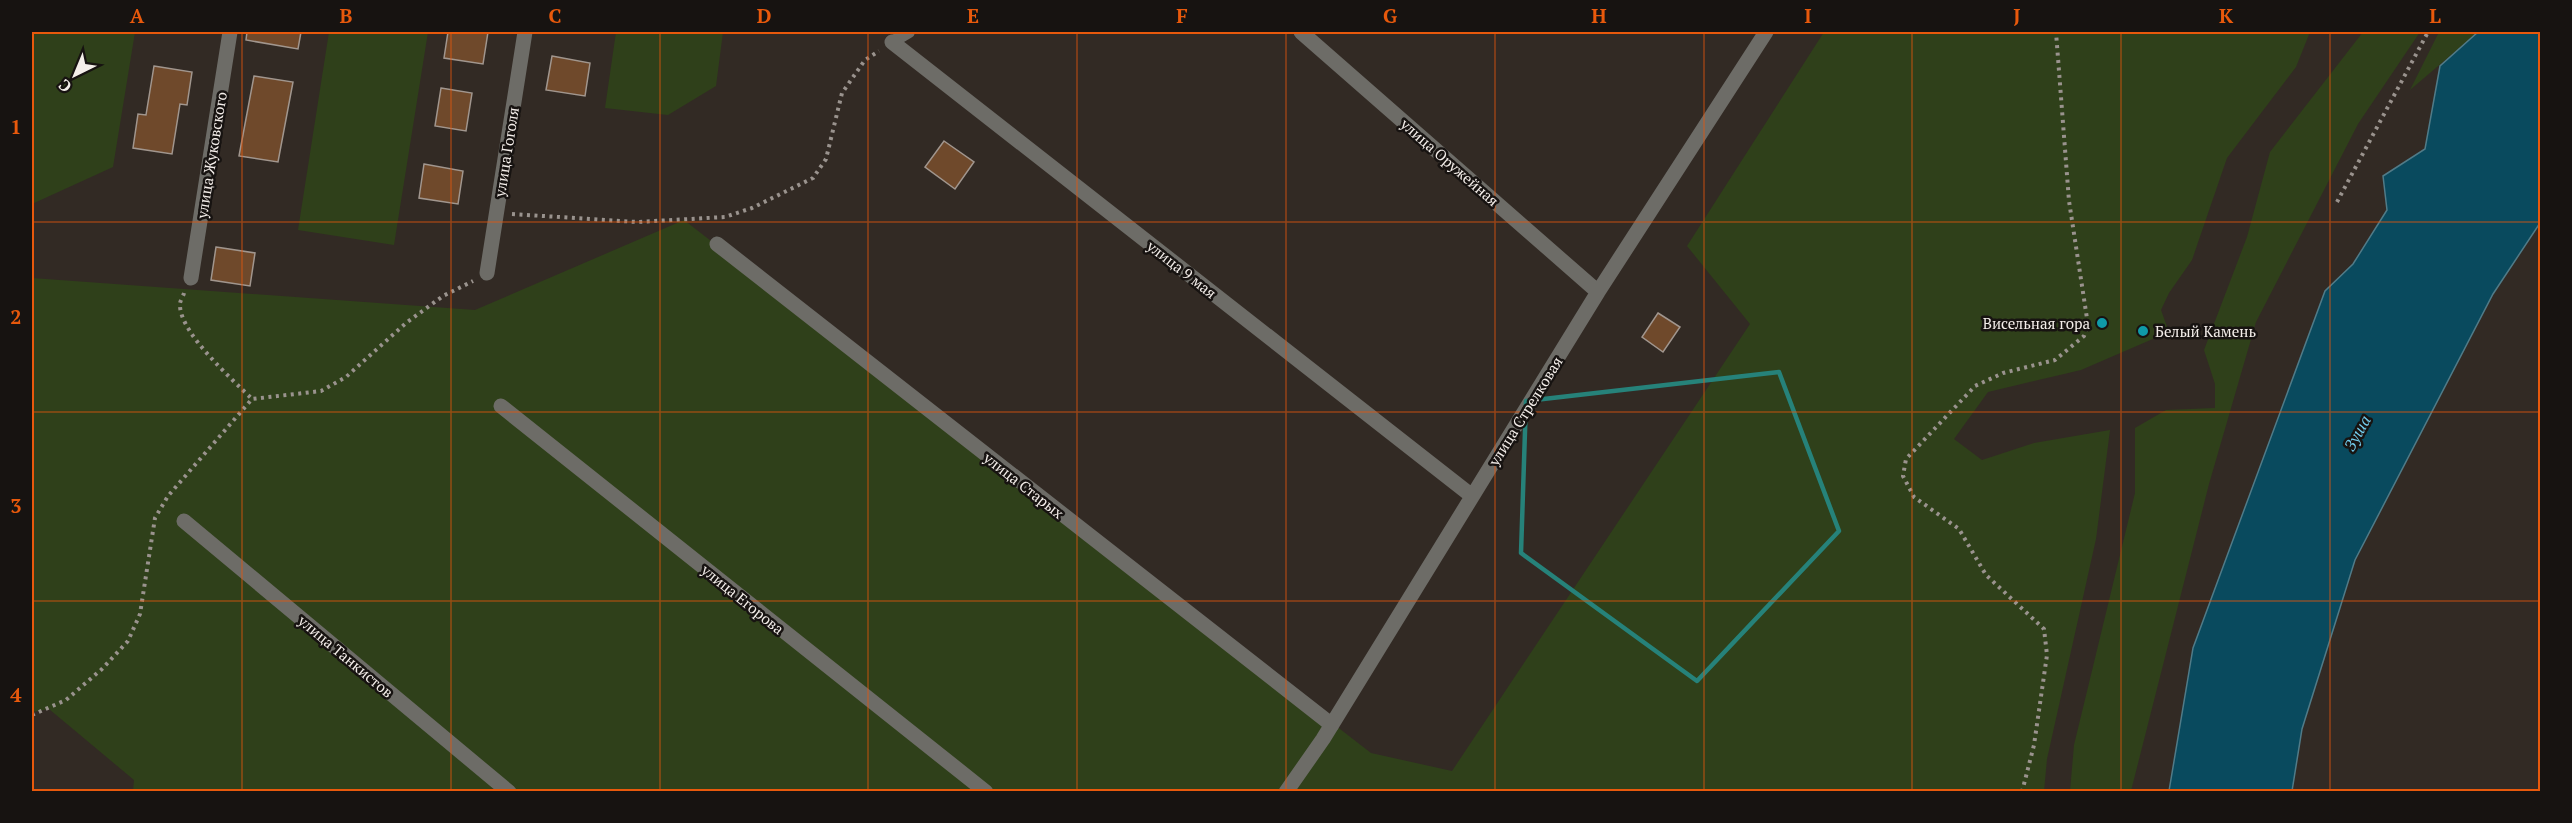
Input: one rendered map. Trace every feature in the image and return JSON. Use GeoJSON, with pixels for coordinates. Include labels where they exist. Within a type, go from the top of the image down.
{"type":"FeatureCollection","features":[{"type":"Feature","properties":{"kind":"street","name":"улица Жуковского"},"geometry":{"type":"LineString","coordinates":[[191,278],[230,32]]}},
{"type":"Feature","properties":{"kind":"street","name":"улица Гоголя"},"geometry":{"type":"LineString","coordinates":[[487,273],[525,32]]}},
{"type":"Feature","properties":{"kind":"street","name":"улица Оружейная"},"geometry":{"type":"LineString","coordinates":[[1301,32],[1598,292]]}},
{"type":"Feature","properties":{"kind":"street","name":"улица Стрелковая"},"geometry":{"type":"LineString","coordinates":[[1286,792],[1332,725],[1598,292],[1766,32]]}},
{"type":"Feature","properties":{"kind":"street","name":"улица 9 мая"},"geometry":{"type":"LineString","coordinates":[[892,42],[1472,496]]}},
{"type":"Feature","properties":{"kind":"street","name":"улица Старых"},"geometry":{"type":"LineString","coordinates":[[717,244],[1332,725]]}},
{"type":"Feature","properties":{"kind":"street","name":"улица Егорова"},"geometry":{"type":"LineString","coordinates":[[501,406],[986,792]]}},
{"type":"Feature","properties":{"kind":"street","name":"улица Танкистов"},"geometry":{"type":"LineString","coordinates":[[184,521],[509,792]]}},
{"type":"Feature","properties":{"kind":"lane"},"geometry":{"type":"LineString","coordinates":[[892,42],[909,32]]}},
{"type":"Feature","properties":{"kind":"path"},"geometry":{"type":"LineString","coordinates":[[2022,792],[2034,745],[2048,655],[2044,629],[1986,575],[1959,529],[1914,497],[1903,476],[1906,459],[1976,386],[2003,373],[2055,360],[2084,336],[2088,324],[2069,201],[2056,32]]}},
{"type":"Feature","properties":{"kind":"path"},"geometry":{"type":"LineString","coordinates":[[2337,202],[2428,32]]}},
{"type":"Feature","properties":{"kind":"path"},"geometry":{"type":"LineString","coordinates":[[496,213],[637,222],[725,217],[752,208],[813,178],[826,159],[842,93],[865,60],[892,42]]}},
{"type":"Feature","properties":{"kind":"path"},"geometry":{"type":"LineString","coordinates":[[32,715],[66,700],[102,669],[128,641],[140,614],[154,518],[168,496],[252,399],[321,391],[346,377],[406,323],[442,296],[487,273]]}},
{"type":"Feature","properties":{"kind":"path"},"geometry":{"type":"LineString","coordinates":[[191,278],[179,304],[184,323],[252,399]]}},
{"type":"Feature","properties":{"kind":"highlighted area"},"geometry":{"type":"Polygon","coordinates":[[[1779,372],[1839,531],[1697,681],[1521,553],[1526,401],[1779,372]]]}},
{"type":"Feature","properties":{"kind":"green space"},"geometry":{"type":"Polygon","coordinates":[[[32,32],[135,32],[113,167],[32,204],[32,32]]]}},
{"type":"Feature","properties":{"kind":"green space"},"geometry":{"type":"Polygon","coordinates":[[[329,32],[428,32],[394,245],[298,230],[329,32]]]}},
{"type":"Feature","properties":{"kind":"green space"},"geometry":{"type":"Polygon","coordinates":[[[616,32],[723,32],[716,86],[668,115],[605,108],[616,32]]]}},
{"type":"Feature","properties":{"kind":"green space"},"geometry":{"type":"Polygon","coordinates":[[[1824,32],[2310,32],[2296,67],[2227,158],[2192,260],[2169,293],[2161,310],[2169,332],[2081,370],[1988,392],[1954,439],[1982,460],[2034,443],[2110,430],[2096,539],[2047,759],[2044,791],[133,791],[134,780],[49,709],[32,712],[32,278],[475,310],[684,220],[1371,753],[1452,771],[1750,324],[1687,246],[1824,32]]]}},
{"type":"Feature","properties":{"kind":"green space"},"geometry":{"type":"Polygon","coordinates":[[[2363,32],[2420,32],[2358,124],[2256,322],[2209,484],[2131,791],[2070,791],[2074,745],[2135,493],[2135,428],[2166,410],[2215,408],[2215,384],[2204,350],[2247,237],[2270,152],[2363,32]]]}},
{"type":"Feature","properties":{"kind":"green space"},"geometry":{"type":"Polygon","coordinates":[[[2439,32],[2478,32],[2410,90],[2439,32]]]}},
{"type":"Feature","properties":{"kind":"water","name":"Зуша"},"geometry":{"type":"Polygon","coordinates":[[[2478,32],[2540,32],[2540,223],[2493,294],[2355,560],[2302,729],[2292,791],[2169,791],[2193,648],[2325,291],[2353,264],[2387,210],[2383,176],[2425,149],[2440,66],[2478,32]]]}},
{"type":"Feature","properties":{"kind":"building"},"geometry":{"type":"Polygon","coordinates":[[[247,32],[301,32],[298,49],[246,40],[247,32]]]}},
{"type":"Feature","properties":{"kind":"building"},"geometry":{"type":"Polygon","coordinates":[[[448,32],[488,32],[483,64],[444,58],[448,32]]]}},
{"type":"Feature","properties":{"kind":"building"},"geometry":{"type":"Polygon","coordinates":[[[552,56],[590,63],[585,96],[546,90],[552,56]]]}},
{"type":"Feature","properties":{"kind":"building"},"geometry":{"type":"Polygon","coordinates":[[[154,66],[192,72],[187,105],[180,104],[172,154],[133,148],[138,114],[146,115],[154,66]]]}},
{"type":"Feature","properties":{"kind":"building"},"geometry":{"type":"Polygon","coordinates":[[[254,76],[293,82],[278,162],[239,156],[254,76]]]}},
{"type":"Feature","properties":{"kind":"building"},"geometry":{"type":"Polygon","coordinates":[[[441,88],[472,93],[466,131],[435,126],[441,88]]]}},
{"type":"Feature","properties":{"kind":"building"},"geometry":{"type":"Polygon","coordinates":[[[944,141],[974,162],[955,189],[925,167],[944,141]]]}},
{"type":"Feature","properties":{"kind":"building"},"geometry":{"type":"Polygon","coordinates":[[[424,164],[463,171],[458,204],[419,198],[424,164]]]}},
{"type":"Feature","properties":{"kind":"building"},"geometry":{"type":"Polygon","coordinates":[[[216,247],[255,253],[250,286],[211,280],[216,247]]]}},
{"type":"Feature","properties":{"kind":"building"},"geometry":{"type":"Polygon","coordinates":[[[1658,313],[1680,327],[1663,352],[1642,337],[1658,313]]]}},
{"type":"Feature","properties":{"kind":"place","name":"Висельная гора"},"geometry":{"type":"Point","coordinates":[2102,323]}},
{"type":"Feature","properties":{"kind":"place","name":"Белый Камень"},"geometry":{"type":"Point","coordinates":[2143,331]}}]}
